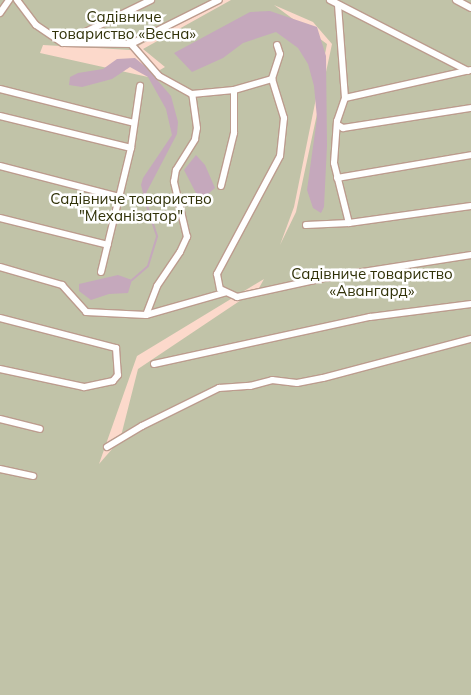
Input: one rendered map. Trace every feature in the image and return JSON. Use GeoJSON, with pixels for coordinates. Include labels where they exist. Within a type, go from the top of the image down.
{"type":"FeatureCollection","features":[{"type":"Feature","properties":{"kind":"street"},"geometry":{"type":"LineString","coordinates":[[0,14],[9,0]]}},
{"type":"Feature","properties":{"kind":"street"},"geometry":{"type":"LineString","coordinates":[[17,0],[36,25],[63,43],[131,44],[220,0]]}},
{"type":"Feature","properties":{"kind":"street"},"geometry":{"type":"LineString","coordinates":[[63,43],[150,0]]}},
{"type":"Feature","properties":{"kind":"street"},"geometry":{"type":"LineString","coordinates":[[330,0],[470,70]]}},
{"type":"Feature","properties":{"kind":"street"},"geometry":{"type":"LineString","coordinates":[[456,0],[471,8]]}},
{"type":"Feature","properties":{"kind":"street"},"geometry":{"type":"LineString","coordinates":[[338,5],[345,98],[338,125],[334,163],[348,223]]}},
{"type":"Feature","properties":{"kind":"street"},"geometry":{"type":"LineString","coordinates":[[131,44],[159,76],[192,94],[234,90],[272,79]]}},
{"type":"Feature","properties":{"kind":"street"},"geometry":{"type":"LineString","coordinates":[[277,45],[280,54],[272,79],[284,118],[280,156],[217,274],[220,289],[224,293],[236,297],[324,278],[471,255]]}},
{"type":"Feature","properties":{"kind":"street"},"geometry":{"type":"LineString","coordinates":[[345,98],[470,70]]}},
{"type":"Feature","properties":{"kind":"street"},"geometry":{"type":"LineString","coordinates":[[101,272],[131,148],[140,86]]}},
{"type":"Feature","properties":{"kind":"street"},"geometry":{"type":"LineString","coordinates":[[0,90],[134,123]]}},
{"type":"Feature","properties":{"kind":"street"},"geometry":{"type":"LineString","coordinates":[[221,186],[234,133],[234,90]]}},
{"type":"Feature","properties":{"kind":"street"},"geometry":{"type":"LineString","coordinates":[[146,315],[157,286],[180,252],[186,236],[174,182],[176,170],[195,139],[197,128],[192,94]]}},
{"type":"Feature","properties":{"kind":"street"},"geometry":{"type":"LineString","coordinates":[[338,125],[343,128],[471,108]]}},
{"type":"Feature","properties":{"kind":"street"},"geometry":{"type":"LineString","coordinates":[[0,116],[131,148]]}},
{"type":"Feature","properties":{"kind":"street"},"geometry":{"type":"LineString","coordinates":[[337,178],[471,155]]}},
{"type":"Feature","properties":{"kind":"street"},"geometry":{"type":"LineString","coordinates":[[0,166],[120,197]]}},
{"type":"Feature","properties":{"kind":"street"},"geometry":{"type":"LineString","coordinates":[[306,225],[348,223],[471,206]]}},
{"type":"Feature","properties":{"kind":"street"},"geometry":{"type":"LineString","coordinates":[[0,218],[108,245]]}},
{"type":"Feature","properties":{"kind":"street"},"geometry":{"type":"LineString","coordinates":[[0,267],[62,285],[86,312],[146,315],[224,293]]}},
{"type":"Feature","properties":{"kind":"street"},"geometry":{"type":"LineString","coordinates":[[154,364],[361,319],[471,304]]}},
{"type":"Feature","properties":{"kind":"street"},"geometry":{"type":"LineString","coordinates":[[0,318],[116,348],[118,375],[113,381],[84,387],[0,369]]}},
{"type":"Feature","properties":{"kind":"street"},"geometry":{"type":"LineString","coordinates":[[107,447],[142,426],[219,388],[250,386],[272,380],[306,381],[471,338]]}},
{"type":"Feature","properties":{"kind":"street"},"geometry":{"type":"LineString","coordinates":[[0,419],[40,429]]}},
{"type":"Feature","properties":{"kind":"street"},"geometry":{"type":"LineString","coordinates":[[0,469],[33,476]]}},
{"type":"Feature","properties":{"kind":"green space"},"geometry":{"type":"Polygon","coordinates":[[[0,0],[221,0],[131,50],[43,45],[40,53],[148,77],[165,67],[143,49],[231,0],[471,0],[471,695],[0,695],[0,0]],[[274,5],[327,44],[294,207],[280,245],[296,212],[332,44],[313,22],[274,5]],[[264,279],[137,356],[99,464],[120,440],[138,369],[259,288],[264,279]]]}},
{"type":"Feature","properties":{"kind":"shaded area"},"geometry":{"type":"Polygon","coordinates":[[[270,11],[317,27],[326,56],[327,146],[324,207],[321,213],[313,208],[307,190],[317,118],[314,86],[308,64],[298,48],[276,32],[243,43],[223,58],[192,72],[174,53],[250,12],[270,11]]]}},
{"type":"Feature","properties":{"kind":"shaded area"},"geometry":{"type":"Polygon","coordinates":[[[135,58],[146,67],[171,96],[178,122],[177,134],[144,197],[141,185],[143,178],[172,135],[166,109],[148,77],[130,67],[112,79],[82,87],[69,85],[70,77],[78,73],[103,69],[117,59],[135,58]]]}},
{"type":"Feature","properties":{"kind":"shaded area"},"geometry":{"type":"Polygon","coordinates":[[[196,155],[205,165],[215,188],[208,194],[198,197],[184,170],[196,155]]]}},
{"type":"Feature","properties":{"kind":"shaded area"},"geometry":{"type":"Polygon","coordinates":[[[118,275],[132,280],[128,293],[109,294],[91,300],[79,291],[79,284],[118,275]]]}},
{"type":"Feature","properties":{"kind":"waterway"},"geometry":{"type":"LineString","coordinates":[[132,280],[148,266],[157,236],[144,197]]}},
{"type":"Feature","properties":{"kind":"park label","name":"Садівниче товариство «Весна»"},"geometry":{"type":"Point","coordinates":[124,24]}},
{"type":"Feature","properties":{"kind":"park label","name":"Садівниче товариство \"Механізатор\""},"geometry":{"type":"Point","coordinates":[131,206]}},
{"type":"Feature","properties":{"kind":"park label","name":"Садівниче товариство «Авангард»"},"geometry":{"type":"Point","coordinates":[372,282]}}]}
